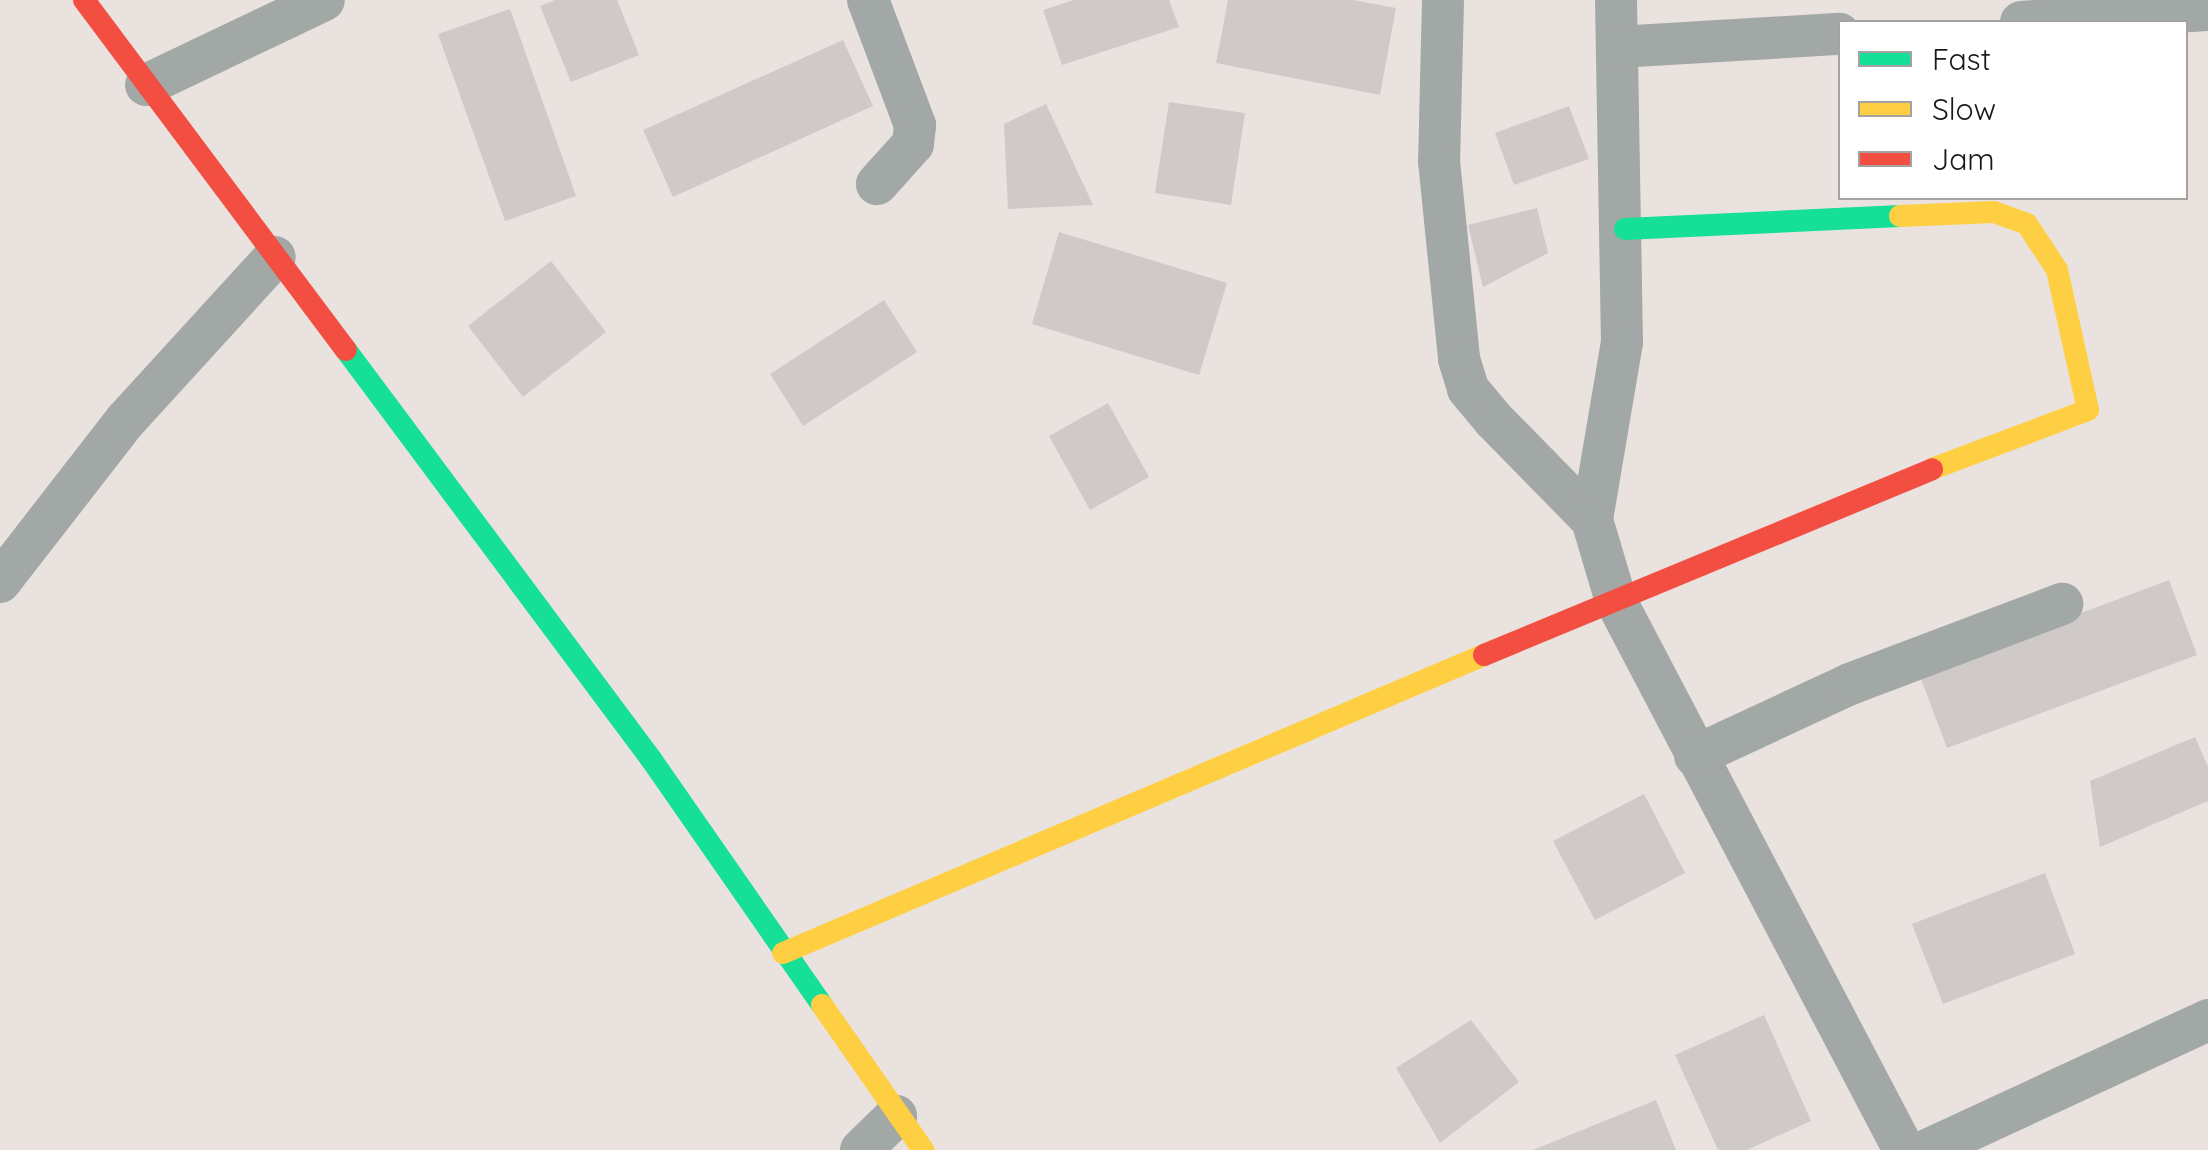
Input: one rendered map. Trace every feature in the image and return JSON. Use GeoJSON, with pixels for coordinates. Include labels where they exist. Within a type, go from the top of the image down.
{"type":"FeatureCollection","features":[{"type":"Feature","properties":{"kind":"street"},"geometry":{"type":"LineString","coordinates":[[84,0],[650,759],[923,1150]]}},
{"type":"Feature","properties":{"kind":"street"},"geometry":{"type":"LineString","coordinates":[[146,85],[324,0]]}},
{"type":"Feature","properties":{"kind":"street"},"geometry":{"type":"LineString","coordinates":[[868,0],[914,125],[912,144],[878,184]]}},
{"type":"Feature","properties":{"kind":"street"},"geometry":{"type":"LineString","coordinates":[[1444,0],[1439,162],[1458,358],[1468,389],[1592,520]]}},
{"type":"Feature","properties":{"kind":"street"},"geometry":{"type":"LineString","coordinates":[[1616,0],[1625,229],[1622,342],[1592,520],[1616,602],[1904,1150]]}},
{"type":"Feature","properties":{"kind":"street"},"geometry":{"type":"LineString","coordinates":[[2052,20],[2208,10]]}},
{"type":"Feature","properties":{"kind":"street"},"geometry":{"type":"LineString","coordinates":[[1618,46],[1838,34]]}},
{"type":"Feature","properties":{"kind":"street"},"geometry":{"type":"LineString","coordinates":[[783,953],[1616,602],[1829,508],[2088,410],[2057,270],[2027,224],[1994,212],[1625,229]]}},
{"type":"Feature","properties":{"kind":"street"},"geometry":{"type":"LineString","coordinates":[[0,582],[126,421],[275,256]]}},
{"type":"Feature","properties":{"kind":"street"},"geometry":{"type":"LineString","coordinates":[[1695,756],[1850,684],[2062,604]]}},
{"type":"Feature","properties":{"kind":"street"},"geometry":{"type":"LineString","coordinates":[[1927,1150],[2208,1020]]}},
{"type":"Feature","properties":{"kind":"street"},"geometry":{"type":"LineString","coordinates":[[860,1150],[896,1116]]}},
{"type":"Feature","properties":{"kind":"building"},"geometry":{"type":"Polygon","coordinates":[[[555,0],[617,0],[639,55],[571,82],[540,6],[555,0]]]}},
{"type":"Feature","properties":{"kind":"building"},"geometry":{"type":"Polygon","coordinates":[[[1074,0],[1169,0],[1179,27],[1062,65],[1043,10],[1074,0]]]}},
{"type":"Feature","properties":{"kind":"building"},"geometry":{"type":"Polygon","coordinates":[[[1228,0],[1353,0],[1396,8],[1380,95],[1216,63],[1228,0]]]}},
{"type":"Feature","properties":{"kind":"building"},"geometry":{"type":"Polygon","coordinates":[[[510,9],[576,196],[505,221],[438,34],[510,9]]]}},
{"type":"Feature","properties":{"kind":"building"},"geometry":{"type":"Polygon","coordinates":[[[843,40],[873,106],[673,197],[643,130],[843,40]]]}},
{"type":"Feature","properties":{"kind":"building"},"geometry":{"type":"Polygon","coordinates":[[[1169,102],[1245,113],[1231,205],[1155,193],[1169,102]]]}},
{"type":"Feature","properties":{"kind":"building"},"geometry":{"type":"Polygon","coordinates":[[[1046,104],[1093,205],[1008,209],[1004,124],[1046,104]]]}},
{"type":"Feature","properties":{"kind":"building"},"geometry":{"type":"Polygon","coordinates":[[[1569,106],[1589,159],[1514,185],[1495,133],[1569,106]]]}},
{"type":"Feature","properties":{"kind":"building"},"geometry":{"type":"Polygon","coordinates":[[[1537,208],[1548,253],[1483,287],[1468,225],[1537,208]]]}},
{"type":"Feature","properties":{"kind":"building"},"geometry":{"type":"Polygon","coordinates":[[[1059,232],[1227,283],[1199,375],[1032,324],[1059,232]]]}},
{"type":"Feature","properties":{"kind":"building"},"geometry":{"type":"Polygon","coordinates":[[[551,261],[606,332],[523,397],[468,326],[551,261]]]}},
{"type":"Feature","properties":{"kind":"building"},"geometry":{"type":"Polygon","coordinates":[[[884,300],[917,352],[803,426],[770,374],[884,300]]]}},
{"type":"Feature","properties":{"kind":"building"},"geometry":{"type":"Polygon","coordinates":[[[1108,403],[1149,477],[1090,510],[1049,436],[1108,403]]]}},
{"type":"Feature","properties":{"kind":"building"},"geometry":{"type":"Polygon","coordinates":[[[2169,580],[2197,655],[1947,748],[1919,674],[2169,580]]]}},
{"type":"Feature","properties":{"kind":"building"},"geometry":{"type":"Polygon","coordinates":[[[2195,737],[2208,767],[2208,801],[2100,847],[2090,781],[2195,737]]]}},
{"type":"Feature","properties":{"kind":"building"},"geometry":{"type":"Polygon","coordinates":[[[1644,794],[1685,873],[1595,920],[1553,841],[1644,794]]]}},
{"type":"Feature","properties":{"kind":"building"},"geometry":{"type":"Polygon","coordinates":[[[2045,873],[2075,954],[1943,1004],[1912,924],[2045,873]]]}},
{"type":"Feature","properties":{"kind":"building"},"geometry":{"type":"Polygon","coordinates":[[[1764,1015],[1811,1121],[1747,1150],[1718,1150],[1675,1055],[1764,1015]]]}},
{"type":"Feature","properties":{"kind":"building"},"geometry":{"type":"Polygon","coordinates":[[[1471,1020],[1519,1082],[1440,1143],[1396,1068],[1471,1020]]]}},
{"type":"Feature","properties":{"kind":"building"},"geometry":{"type":"Polygon","coordinates":[[[1656,1100],[1676,1150],[1533,1150],[1656,1100]]]}},
{"type":"Feature","properties":{"kind":"traffic: fast"},"geometry":{"type":"LineString","coordinates":[[1625,229],[1900,216]]}},
{"type":"Feature","properties":{"kind":"traffic: fast"},"geometry":{"type":"LineString","coordinates":[[346,350],[651,759],[822,1005]]}},
{"type":"Feature","properties":{"kind":"traffic: slow"},"geometry":{"type":"LineString","coordinates":[[1900,216],[1994,212],[2027,224],[2057,270],[2088,410],[1932,469]]}},
{"type":"Feature","properties":{"kind":"traffic: slow"},"geometry":{"type":"LineString","coordinates":[[783,953],[1484,655]]}},
{"type":"Feature","properties":{"kind":"traffic: slow"},"geometry":{"type":"LineString","coordinates":[[822,1005],[923,1150]]}},
{"type":"Feature","properties":{"kind":"traffic: jam"},"geometry":{"type":"LineString","coordinates":[[84,0],[346,350]]}},
{"type":"Feature","properties":{"kind":"traffic: jam"},"geometry":{"type":"LineString","coordinates":[[1484,655],[1932,469]]}}]}
